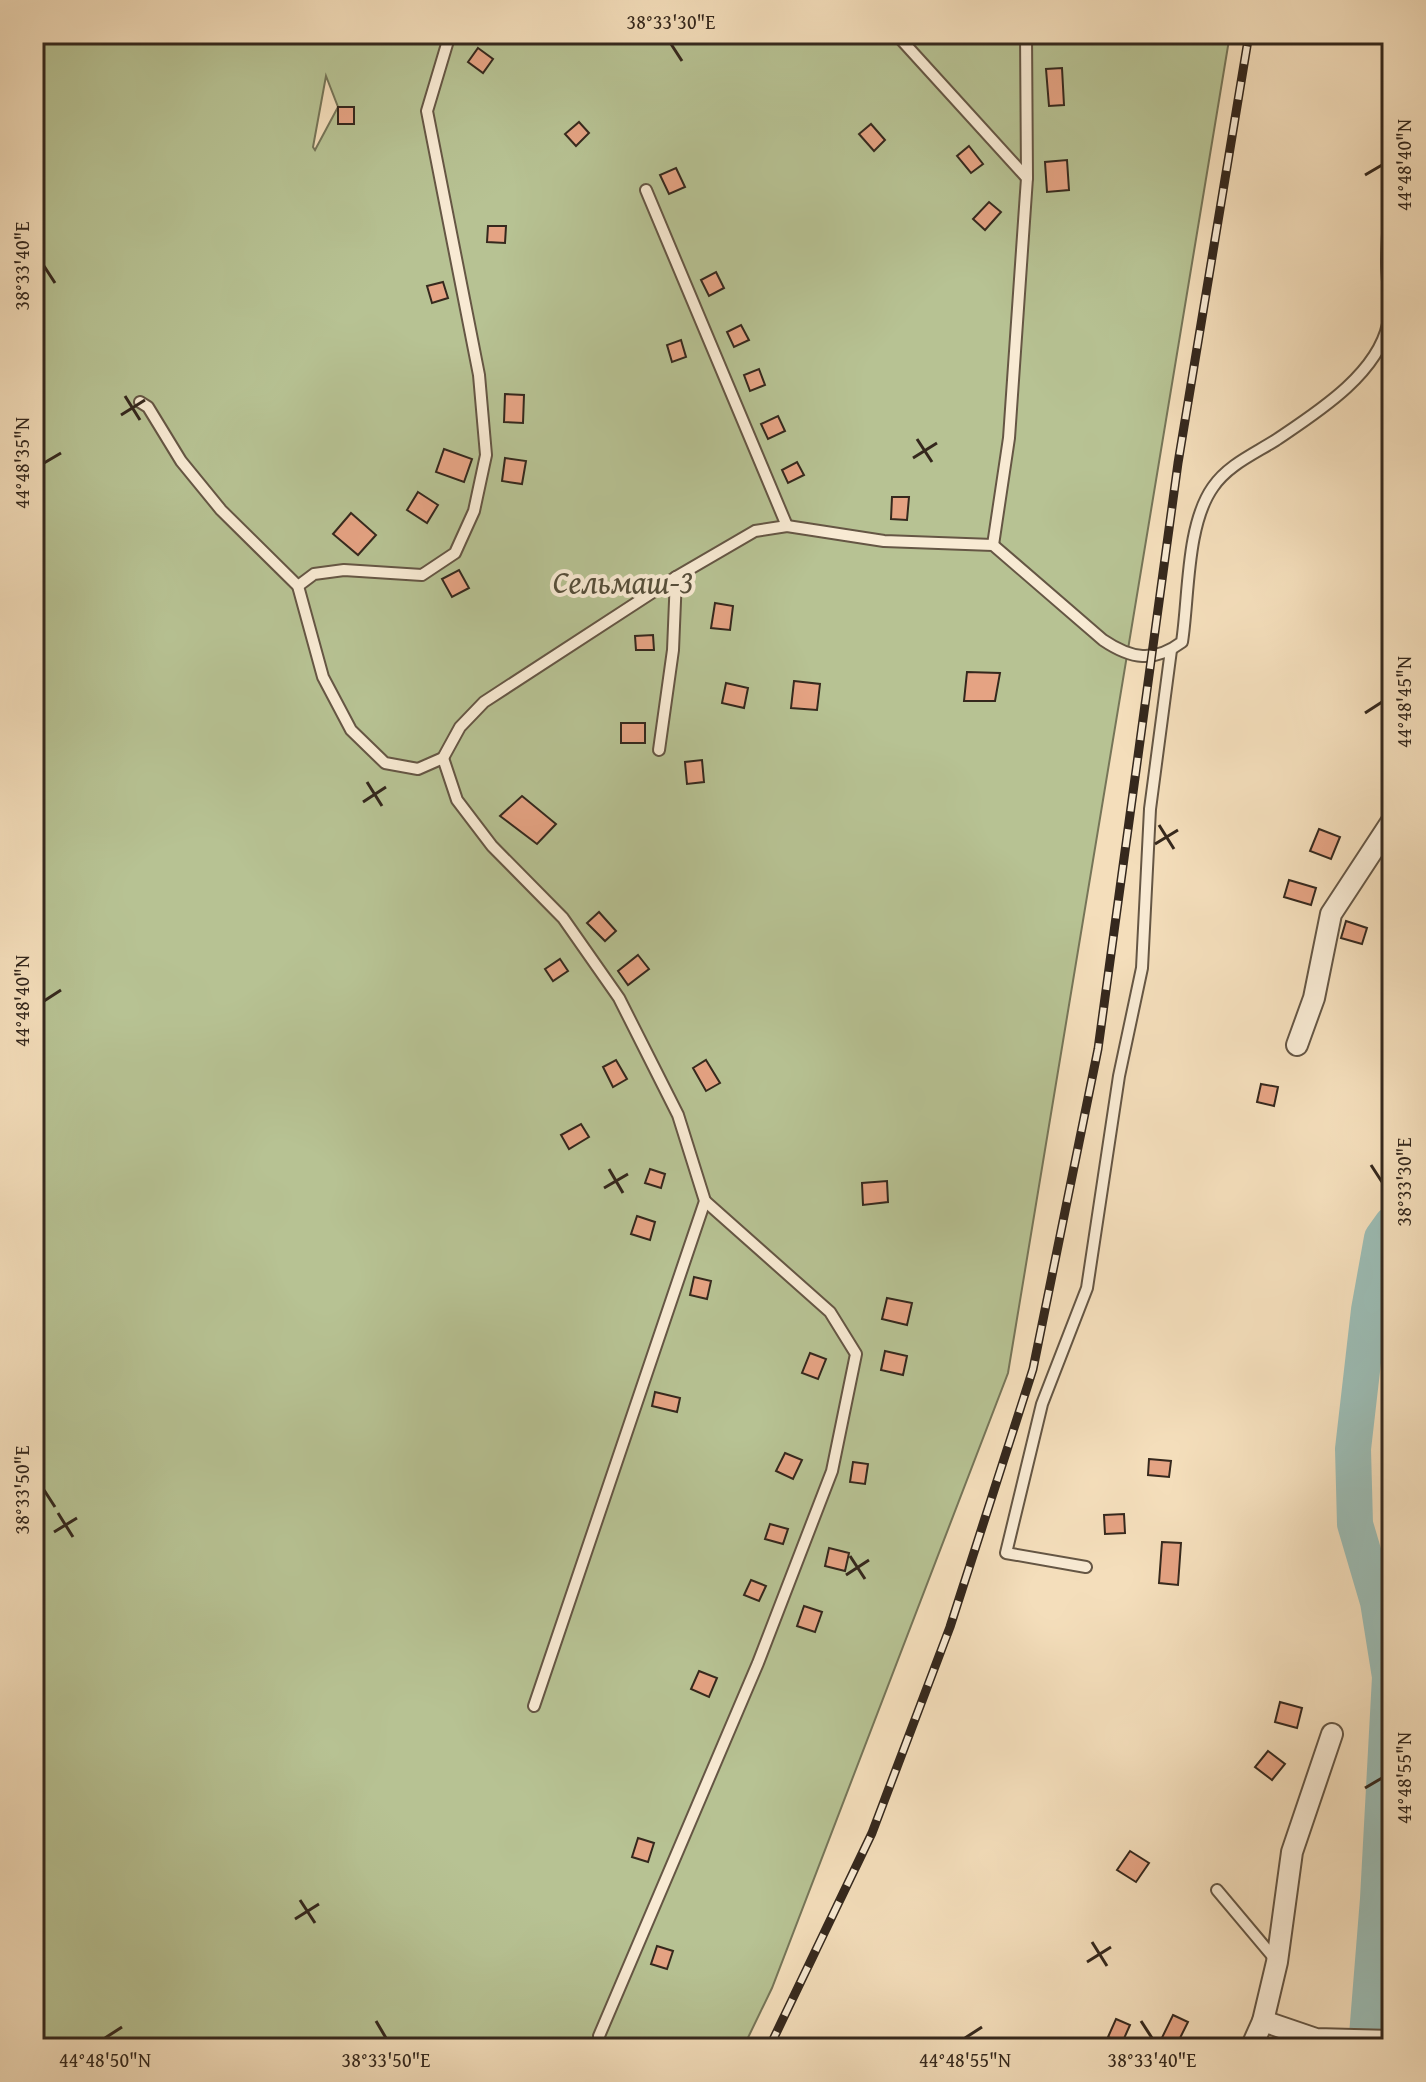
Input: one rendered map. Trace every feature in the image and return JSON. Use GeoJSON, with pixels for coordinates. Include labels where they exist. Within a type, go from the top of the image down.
{"type":"FeatureCollection","features":[{"type":"Feature","properties":{"kind":"street"},"geometry":{"type":"LineString","coordinates":[[1297,1045],[1314,998],[1331,914],[1392,821]]}},
{"type":"Feature","properties":{"kind":"street"},"geometry":{"type":"LineString","coordinates":[[1251,2048],[1263,2021],[1277,1962],[1292,1852],[1332,1734]]}},
{"type":"Feature","properties":{"kind":"street"},"geometry":{"type":"LineString","coordinates":[[1263,2021],[1316,2039],[1392,2041]]}},
{"type":"Feature","properties":{"kind":"lane"},"geometry":{"type":"LineString","coordinates":[[298,586],[314,574],[344,570],[422,575],[455,553],[474,511],[486,455],[479,375],[427,111],[450,34]]}},
{"type":"Feature","properties":{"kind":"lane"},"geometry":{"type":"LineString","coordinates":[[896,34],[1027,178]]}},
{"type":"Feature","properties":{"kind":"lane"},"geometry":{"type":"LineString","coordinates":[[993,545],[1009,438],[1027,178],[1026,34]]}},
{"type":"Feature","properties":{"kind":"lane"},"geometry":{"type":"LineString","coordinates":[[140,402],[148,407],[181,461],[221,510],[298,586],[323,677],[351,730],[385,763],[418,769],[443,758],[460,727],[484,702],[676,577],[755,531],[787,526],[884,541],[993,545],[1103,640],[1121,652],[1150,657],[1171,650],[1182,642],[1192,549],[1199,518],[1212,487],[1239,462],[1351,385],[1376,351],[1388,324],[1387,260],[1392,178]]}},
{"type":"Feature","properties":{"kind":"lane"},"geometry":{"type":"LineString","coordinates":[[646,190],[787,526]]}},
{"type":"Feature","properties":{"kind":"lane"},"geometry":{"type":"LineString","coordinates":[[659,750],[673,650],[676,577]]}},
{"type":"Feature","properties":{"kind":"lane"},"geometry":{"type":"LineString","coordinates":[[1086,1567],[1006,1553],[1042,1404],[1087,1288],[1119,1076],[1142,968],[1150,809],[1171,650]]}},
{"type":"Feature","properties":{"kind":"lane"},"geometry":{"type":"LineString","coordinates":[[443,758],[457,800],[492,846],[563,918],[619,998],[678,1115],[705,1201],[830,1312],[856,1354],[832,1471],[752,1678],[599,2036]]}},
{"type":"Feature","properties":{"kind":"lane"},"geometry":{"type":"LineString","coordinates":[[534,1706],[705,1201]]}},
{"type":"Feature","properties":{"kind":"lane"},"geometry":{"type":"LineString","coordinates":[[1217,1890],[1277,1962]]}},
{"type":"Feature","properties":{"kind":"green space","name":"Сельмаш-3"},"geometry":{"type":"Polygon","coordinates":[[[34,34],[1230,34],[1008,1373],[772,1988],[743,2048],[34,2048],[34,34]],[[326,76],[313,147],[315,150],[338,107],[326,76]]]}},
{"type":"Feature","properties":{"kind":"building"},"geometry":{"type":"Polygon","coordinates":[[[478,48],[493,59],[483,73],[468,62],[478,48]]]}},
{"type":"Feature","properties":{"kind":"building"},"geometry":{"type":"Polygon","coordinates":[[[1062,68],[1064,105],[1049,106],[1046,69],[1062,68]]]}},
{"type":"Feature","properties":{"kind":"building"},"geometry":{"type":"Polygon","coordinates":[[[338,107],[354,107],[354,124],[338,124],[338,107]]]}},
{"type":"Feature","properties":{"kind":"building"},"geometry":{"type":"Polygon","coordinates":[[[579,122],[589,133],[576,146],[565,134],[579,122]]]}},
{"type":"Feature","properties":{"kind":"building"},"geometry":{"type":"Polygon","coordinates":[[[871,124],[885,140],[874,151],[859,134],[871,124]]]}},
{"type":"Feature","properties":{"kind":"building"},"geometry":{"type":"Polygon","coordinates":[[[969,146],[983,164],[971,173],[957,156],[969,146]]]}},
{"type":"Feature","properties":{"kind":"building"},"geometry":{"type":"Polygon","coordinates":[[[1067,160],[1069,190],[1047,192],[1045,162],[1067,160]]]}},
{"type":"Feature","properties":{"kind":"building"},"geometry":{"type":"Polygon","coordinates":[[[676,168],[685,187],[669,194],[660,175],[676,168]]]}},
{"type":"Feature","properties":{"kind":"building"},"geometry":{"type":"Polygon","coordinates":[[[989,202],[1001,212],[985,230],[973,219],[989,202]]]}},
{"type":"Feature","properties":{"kind":"building"},"geometry":{"type":"Polygon","coordinates":[[[488,226],[506,226],[505,243],[487,242],[488,226]]]}},
{"type":"Feature","properties":{"kind":"building"},"geometry":{"type":"Polygon","coordinates":[[[716,272],[724,288],[709,296],[701,280],[716,272]]]}},
{"type":"Feature","properties":{"kind":"building"},"geometry":{"type":"Polygon","coordinates":[[[443,282],[448,298],[432,303],[427,286],[443,282]]]}},
{"type":"Feature","properties":{"kind":"building"},"geometry":{"type":"Polygon","coordinates":[[[741,325],[749,340],[734,347],[727,332],[741,325]]]}},
{"type":"Feature","properties":{"kind":"building"},"geometry":{"type":"Polygon","coordinates":[[[681,340],[686,357],[672,362],[667,345],[681,340]]]}},
{"type":"Feature","properties":{"kind":"building"},"geometry":{"type":"Polygon","coordinates":[[[759,369],[765,385],[750,391],[744,375],[759,369]]]}},
{"type":"Feature","properties":{"kind":"building"},"geometry":{"type":"Polygon","coordinates":[[[505,394],[524,395],[523,423],[504,422],[505,394]]]}},
{"type":"Feature","properties":{"kind":"building"},"geometry":{"type":"Polygon","coordinates":[[[778,416],[785,431],[768,439],[761,424],[778,416]]]}},
{"type":"Feature","properties":{"kind":"building"},"geometry":{"type":"Polygon","coordinates":[[[444,449],[472,459],[464,482],[436,472],[444,449]]]}},
{"type":"Feature","properties":{"kind":"building"},"geometry":{"type":"Polygon","coordinates":[[[505,458],[526,461],[522,484],[502,481],[505,458]]]}},
{"type":"Feature","properties":{"kind":"building"},"geometry":{"type":"Polygon","coordinates":[[[797,462],[804,475],[788,483],[782,470],[797,462]]]}},
{"type":"Feature","properties":{"kind":"building"},"geometry":{"type":"Polygon","coordinates":[[[418,492],[438,505],[427,523],[407,510],[418,492]]]}},
{"type":"Feature","properties":{"kind":"building"},"geometry":{"type":"Polygon","coordinates":[[[892,497],[909,497],[907,520],[891,519],[892,497]]]}},
{"type":"Feature","properties":{"kind":"building"},"geometry":{"type":"Polygon","coordinates":[[[351,513],[376,535],[358,555],[333,534],[351,513]]]}},
{"type":"Feature","properties":{"kind":"building"},"geometry":{"type":"Polygon","coordinates":[[[459,570],[469,588],[452,597],[442,579],[459,570]]]}},
{"type":"Feature","properties":{"kind":"building"},"geometry":{"type":"Polygon","coordinates":[[[715,603],[733,606],[730,630],[711,628],[715,603]]]}},
{"type":"Feature","properties":{"kind":"building"},"geometry":{"type":"Polygon","coordinates":[[[653,635],[654,650],[636,650],[635,636],[653,635]]]}},
{"type":"Feature","properties":{"kind":"building"},"geometry":{"type":"Polygon","coordinates":[[[967,672],[1000,673],[995,701],[964,701],[967,672]]]}},
{"type":"Feature","properties":{"kind":"building"},"geometry":{"type":"Polygon","coordinates":[[[794,681],[820,684],[817,710],[791,708],[794,681]]]}},
{"type":"Feature","properties":{"kind":"building"},"geometry":{"type":"Polygon","coordinates":[[[726,683],[748,688],[744,708],[722,703],[726,683]]]}},
{"type":"Feature","properties":{"kind":"building"},"geometry":{"type":"Polygon","coordinates":[[[621,723],[645,723],[645,743],[621,743],[621,723]]]}},
{"type":"Feature","properties":{"kind":"building"},"geometry":{"type":"Polygon","coordinates":[[[702,760],[704,782],[687,784],[685,762],[702,760]]]}},
{"type":"Feature","properties":{"kind":"building"},"geometry":{"type":"Polygon","coordinates":[[[522,796],[556,824],[537,844],[500,816],[522,796]]]}},
{"type":"Feature","properties":{"kind":"building"},"geometry":{"type":"Polygon","coordinates":[[[1319,829],[1340,837],[1331,859],[1310,851],[1319,829]]]}},
{"type":"Feature","properties":{"kind":"building"},"geometry":{"type":"Polygon","coordinates":[[[1289,880],[1316,888],[1311,905],[1284,897],[1289,880]]]}},
{"type":"Feature","properties":{"kind":"building"},"geometry":{"type":"Polygon","coordinates":[[[599,912],[616,931],[605,941],[587,923],[599,912]]]}},
{"type":"Feature","properties":{"kind":"building"},"geometry":{"type":"Polygon","coordinates":[[[1346,921],[1367,928],[1362,944],[1341,938],[1346,921]]]}},
{"type":"Feature","properties":{"kind":"building"},"geometry":{"type":"Polygon","coordinates":[[[638,955],[649,969],[628,985],[618,971],[638,955]]]}},
{"type":"Feature","properties":{"kind":"building"},"geometry":{"type":"Polygon","coordinates":[[[560,959],[568,971],[553,981],[545,969],[560,959]]]}},
{"type":"Feature","properties":{"kind":"building"},"geometry":{"type":"Polygon","coordinates":[[[616,1060],[627,1079],[613,1087],[603,1067],[616,1060]]]}},
{"type":"Feature","properties":{"kind":"building"},"geometry":{"type":"Polygon","coordinates":[[[706,1060],[720,1083],[706,1091],[693,1068],[706,1060]]]}},
{"type":"Feature","properties":{"kind":"building"},"geometry":{"type":"Polygon","coordinates":[[[1261,1084],[1278,1087],[1274,1106],[1257,1102],[1261,1084]]]}},
{"type":"Feature","properties":{"kind":"building"},"geometry":{"type":"Polygon","coordinates":[[[581,1124],[589,1137],[569,1149],[561,1135],[581,1124]]]}},
{"type":"Feature","properties":{"kind":"building"},"geometry":{"type":"Polygon","coordinates":[[[650,1169],[665,1174],[661,1188],[645,1183],[650,1169]]]}},
{"type":"Feature","properties":{"kind":"building"},"geometry":{"type":"Polygon","coordinates":[[[887,1181],[888,1202],[863,1205],[862,1183],[887,1181]]]}},
{"type":"Feature","properties":{"kind":"building"},"geometry":{"type":"Polygon","coordinates":[[[637,1216],[655,1222],[650,1240],[631,1234],[637,1216]]]}},
{"type":"Feature","properties":{"kind":"building"},"geometry":{"type":"Polygon","coordinates":[[[694,1277],[711,1281],[707,1299],[690,1295],[694,1277]]]}},
{"type":"Feature","properties":{"kind":"building"},"geometry":{"type":"Polygon","coordinates":[[[887,1298],[912,1303],[907,1325],[882,1319],[887,1298]]]}},
{"type":"Feature","properties":{"kind":"building"},"geometry":{"type":"Polygon","coordinates":[[[885,1351],[907,1356],[903,1375],[881,1370],[885,1351]]]}},
{"type":"Feature","properties":{"kind":"building"},"geometry":{"type":"Polygon","coordinates":[[[810,1353],[826,1359],[818,1379],[802,1373],[810,1353]]]}},
{"type":"Feature","properties":{"kind":"building"},"geometry":{"type":"Polygon","coordinates":[[[655,1392],[680,1398],[677,1412],[652,1406],[655,1392]]]}},
{"type":"Feature","properties":{"kind":"building"},"geometry":{"type":"Polygon","coordinates":[[[785,1453],[802,1460],[793,1479],[776,1471],[785,1453]]]}},
{"type":"Feature","properties":{"kind":"building"},"geometry":{"type":"Polygon","coordinates":[[[1149,1459],[1171,1461],[1169,1477],[1148,1475],[1149,1459]]]}},
{"type":"Feature","properties":{"kind":"building"},"geometry":{"type":"Polygon","coordinates":[[[853,1462],[868,1464],[865,1484],[850,1482],[853,1462]]]}},
{"type":"Feature","properties":{"kind":"building"},"geometry":{"type":"Polygon","coordinates":[[[1124,1514],[1125,1533],[1105,1534],[1104,1515],[1124,1514]]]}},
{"type":"Feature","properties":{"kind":"building"},"geometry":{"type":"Polygon","coordinates":[[[770,1524],[788,1529],[783,1544],[765,1539],[770,1524]]]}},
{"type":"Feature","properties":{"kind":"building"},"geometry":{"type":"Polygon","coordinates":[[[1162,1542],[1181,1543],[1178,1585],[1159,1583],[1162,1542]]]}},
{"type":"Feature","properties":{"kind":"building"},"geometry":{"type":"Polygon","coordinates":[[[829,1548],[849,1553],[845,1571],[825,1566],[829,1548]]]}},
{"type":"Feature","properties":{"kind":"building"},"geometry":{"type":"Polygon","coordinates":[[[751,1580],[766,1586],[759,1601],[744,1595],[751,1580]]]}},
{"type":"Feature","properties":{"kind":"building"},"geometry":{"type":"Polygon","coordinates":[[[804,1606],[822,1612],[815,1632],[797,1626],[804,1606]]]}},
{"type":"Feature","properties":{"kind":"building"},"geometry":{"type":"Polygon","coordinates":[[[699,1671],[717,1678],[709,1697],[691,1689],[699,1671]]]}},
{"type":"Feature","properties":{"kind":"building"},"geometry":{"type":"Polygon","coordinates":[[[1280,1702],[1302,1708],[1297,1728],[1275,1722],[1280,1702]]]}},
{"type":"Feature","properties":{"kind":"building"},"geometry":{"type":"Polygon","coordinates":[[[1268,1751],[1285,1764],[1272,1780],[1255,1767],[1268,1751]]]}},
{"type":"Feature","properties":{"kind":"building"},"geometry":{"type":"Polygon","coordinates":[[[638,1838],[654,1843],[648,1862],[632,1857],[638,1838]]]}},
{"type":"Feature","properties":{"kind":"building"},"geometry":{"type":"Polygon","coordinates":[[[1130,1851],[1149,1863],[1136,1882],[1117,1870],[1130,1851]]]}},
{"type":"Feature","properties":{"kind":"building"},"geometry":{"type":"Polygon","coordinates":[[[657,1946],[673,1951],[667,1969],[651,1964],[657,1946]]]}},
{"type":"Feature","properties":{"kind":"building"},"geometry":{"type":"Polygon","coordinates":[[[1173,2015],[1188,2022],[1175,2048],[1157,2048],[1173,2015]]]}},
{"type":"Feature","properties":{"kind":"building"},"geometry":{"type":"Polygon","coordinates":[[[1116,2019],[1130,2025],[1122,2043],[1108,2037],[1116,2019]]]}},
{"type":"Feature","properties":{"kind":"waterway"},"geometry":{"type":"LineString","coordinates":[[1366,2048],[1390,1677],[1378,1602],[1355,1524],[1353,1449],[1369,1310],[1382,1238],[1392,1224]]}},
{"type":"Feature","properties":{"kind":"railway"},"geometry":{"type":"LineString","coordinates":[[769,2048],[872,1833],[950,1627],[1033,1369],[1098,1049],[1178,463],[1249,34]]}}]}
